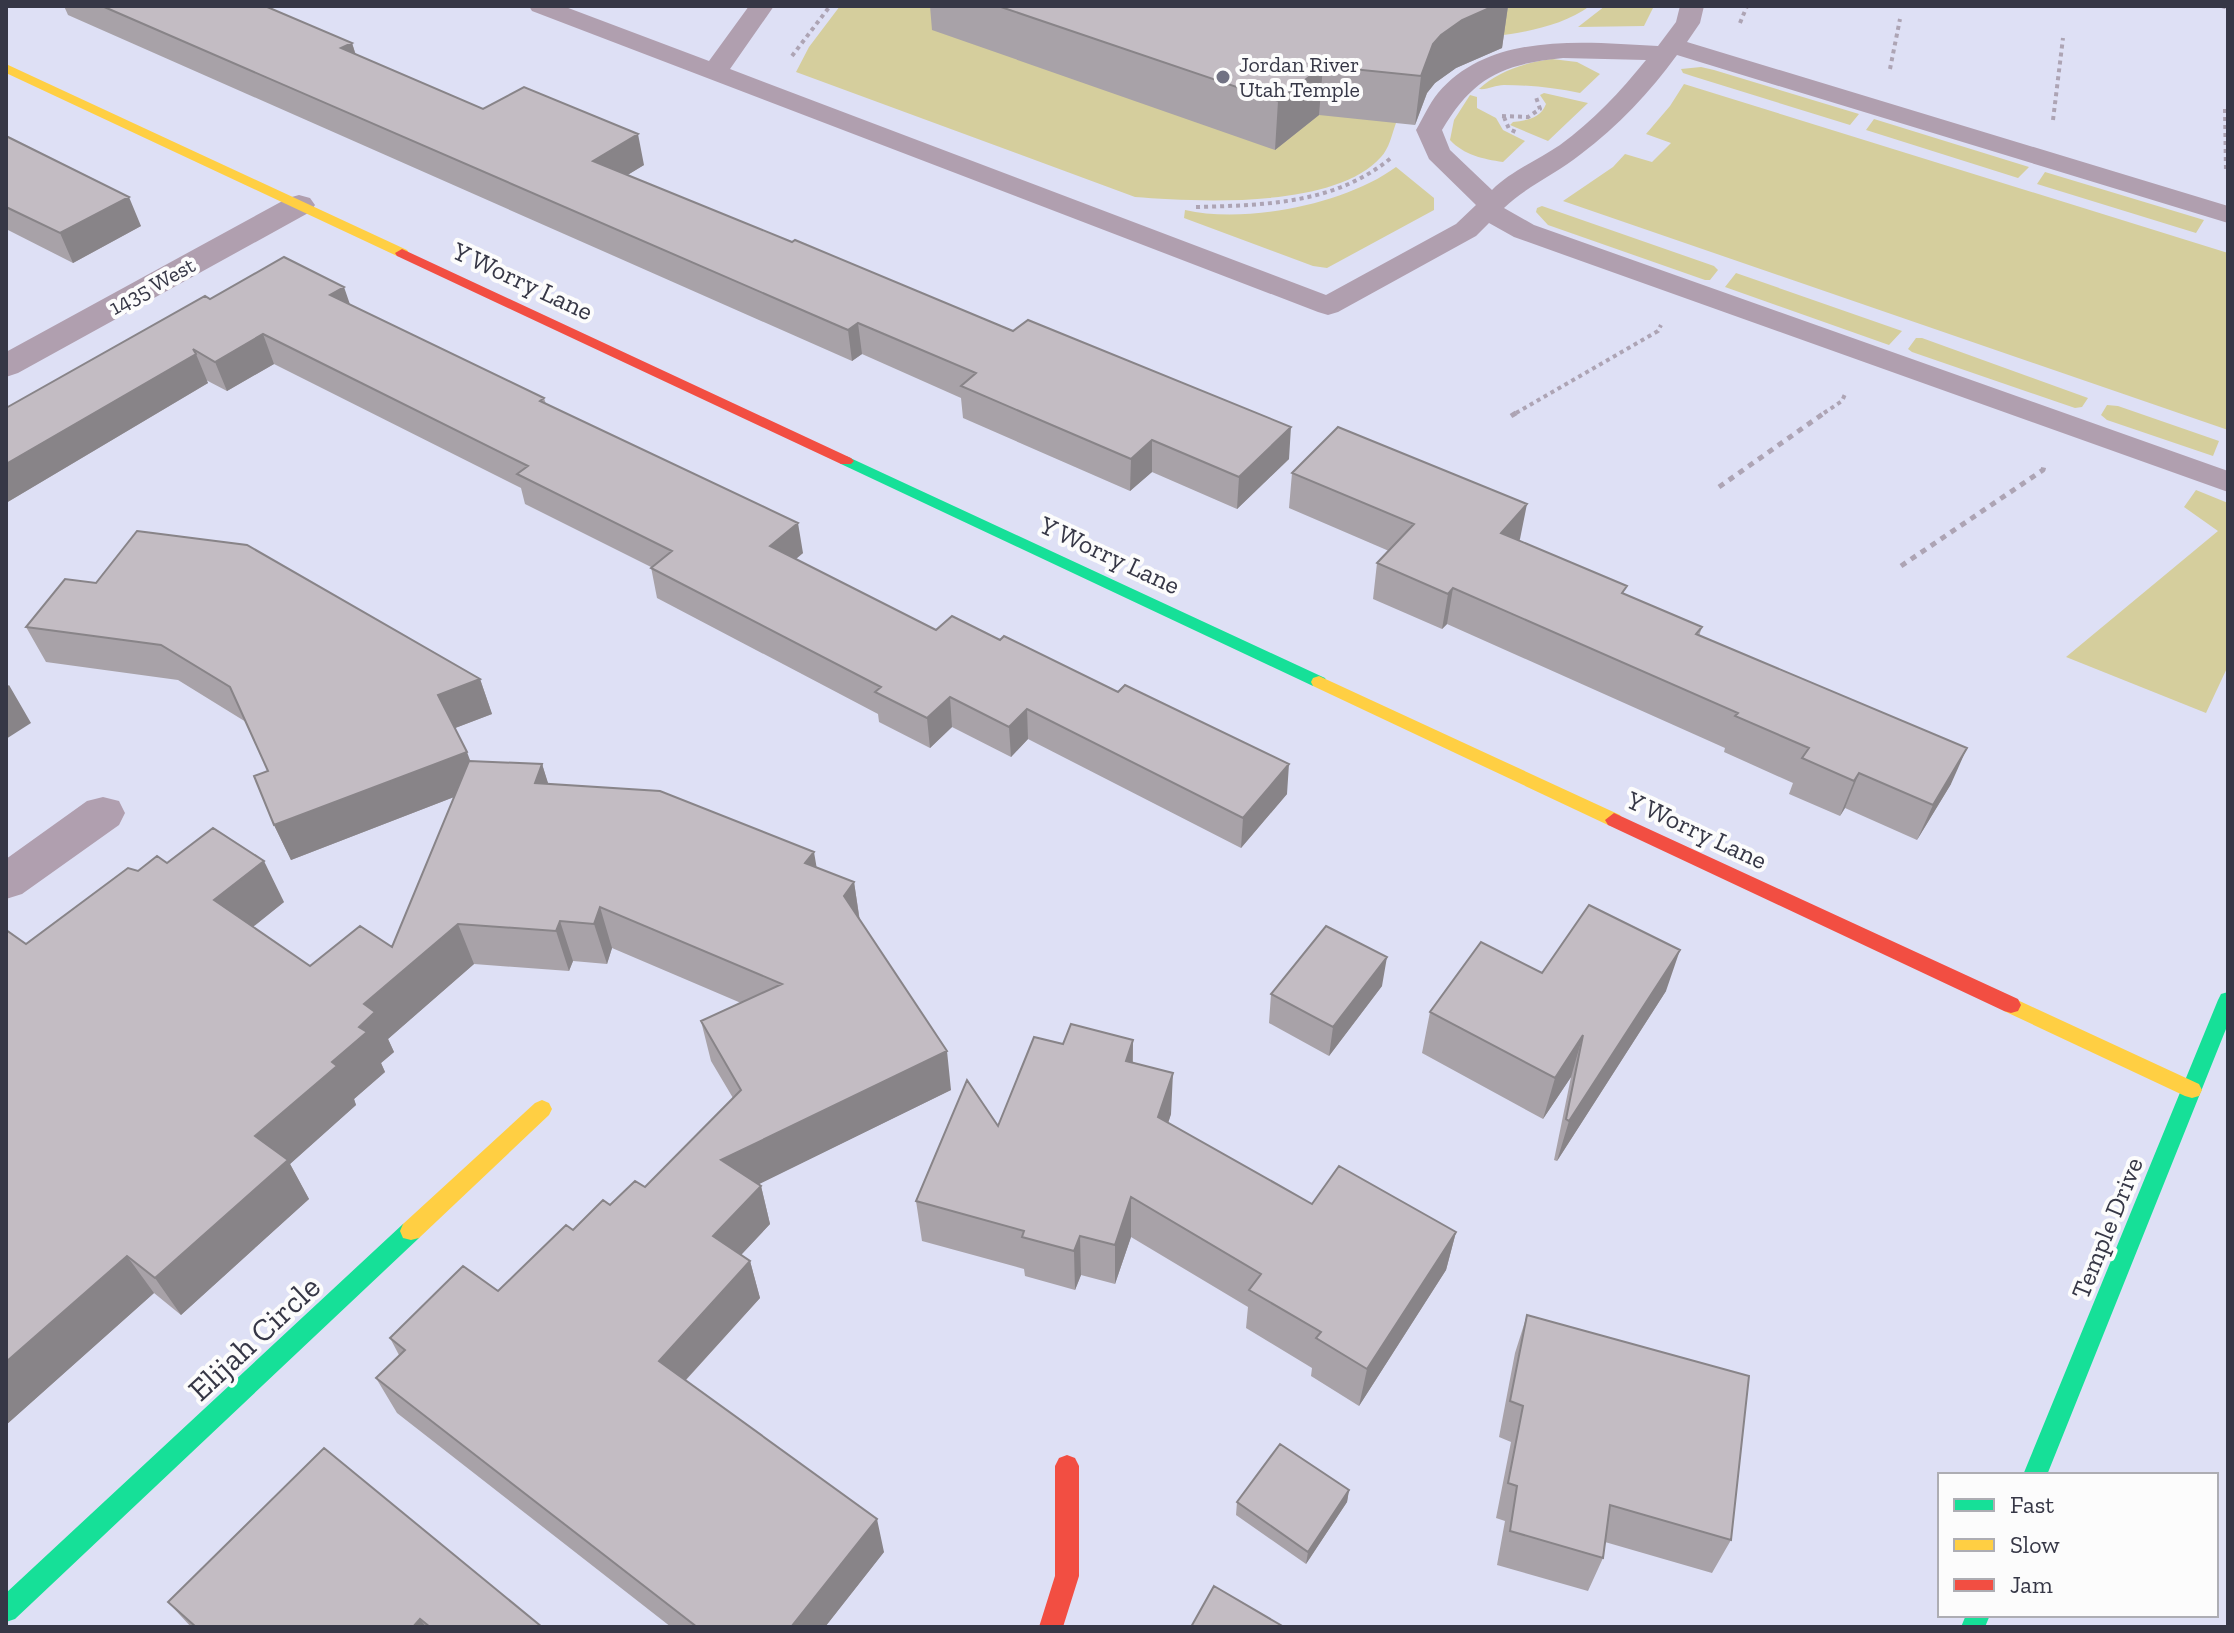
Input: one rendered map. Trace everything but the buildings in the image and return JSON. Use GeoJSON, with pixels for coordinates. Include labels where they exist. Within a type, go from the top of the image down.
{"type":"FeatureCollection","features":[{"type":"Feature","properties":{"kind":"street","name":"Y Worry Lane"},"geometry":{"type":"LineString","coordinates":[[6,68],[2192,1090]]}},
{"type":"Feature","properties":{"kind":"street","name":"1435 West"},"geometry":{"type":"LineString","coordinates":[[6,366],[299,205]]}},
{"type":"Feature","properties":{"kind":"street"},"geometry":{"type":"LineString","coordinates":[[6,882],[103,813]]}},
{"type":"Feature","properties":{"kind":"street","name":"Temple Drive"},"geometry":{"type":"LineString","coordinates":[[2036,1473],[2228,1000]]}},
{"type":"Feature","properties":{"kind":"street","name":"Elijah Circle"},"geometry":{"type":"LineString","coordinates":[[6,1610],[542,1109]]}},
{"type":"Feature","properties":{"kind":"street"},"geometry":{"type":"LineString","coordinates":[[1051,1627],[1067,1576],[1067,1466]]}},
{"type":"Feature","properties":{"kind":"lane"},"geometry":{"type":"LineString","coordinates":[[541,6],[1328,306],[1466,230],[1512,185],[1536,174],[1573,148],[1622,106],[1669,50],[1688,23],[1692,6]]}},
{"type":"Feature","properties":{"kind":"lane"},"geometry":{"type":"LineString","coordinates":[[715,73],[730,47],[762,6]]}},
{"type":"Feature","properties":{"kind":"lane"},"geometry":{"type":"LineString","coordinates":[[2228,215],[1669,50],[1536,51],[1494,62],[1458,85],[1439,104],[1429,130],[1438,153],[1490,208],[1524,231],[2228,482]]}},
{"type":"Feature","properties":{"kind":"path"},"geometry":{"type":"LineString","coordinates":[[788,62],[830,6]]}},
{"type":"Feature","properties":{"kind":"path"},"geometry":{"type":"LineString","coordinates":[[2222,6],[2228,8]]}},
{"type":"Feature","properties":{"kind":"path"},"geometry":{"type":"LineString","coordinates":[[1190,207],[1279,203],[1325,194],[1356,183],[1383,166],[1400,148]]}},
{"type":"Feature","properties":{"kind":"path"},"geometry":{"type":"LineString","coordinates":[[1511,416],[1658,331],[1673,302],[1694,292]]}},
{"type":"Feature","properties":{"kind":"path"},"geometry":{"type":"LineString","coordinates":[[1719,487],[1842,401],[1855,366],[1876,356]]}},
{"type":"Feature","properties":{"kind":"path"},"geometry":{"type":"LineString","coordinates":[[1901,566],[2043,470],[2051,435],[2066,424]]}},
{"type":"Feature","properties":{"kind":"shaded area"},"geometry":{"type":"Polygon","coordinates":[[[840,6],[969,6],[1363,79],[1396,123],[1381,157],[1360,174],[1332,186],[1264,198],[1194,200],[1135,197],[796,72],[809,47],[840,6]]]}},
{"type":"Feature","properties":{"kind":"shaded area"},"geometry":{"type":"Polygon","coordinates":[[[1492,6],[1590,6],[1545,27],[1496,36],[1492,6]]]}},
{"type":"Feature","properties":{"kind":"shaded area"},"geometry":{"type":"Polygon","coordinates":[[[1605,6],[1654,6],[1644,26],[1578,27],[1605,6]]]}},
{"type":"Feature","properties":{"kind":"shaded area"},"geometry":{"type":"Polygon","coordinates":[[[1552,59],[1577,62],[1600,74],[1580,93],[1513,85],[1479,89],[1513,68],[1552,59]]]}},
{"type":"Feature","properties":{"kind":"shaded area"},"geometry":{"type":"Polygon","coordinates":[[[1701,67],[1859,114],[1850,125],[1692,76],[1681,69],[1701,67]]]}},
{"type":"Feature","properties":{"kind":"shaded area"},"geometry":{"type":"Polygon","coordinates":[[[1684,84],[2228,253],[2228,430],[1563,201],[1613,167],[1625,154],[1652,162],[1671,143],[1646,134],[1684,84]]]}},
{"type":"Feature","properties":{"kind":"shaded area"},"geometry":{"type":"Polygon","coordinates":[[[1544,93],[1588,103],[1548,141],[1510,125],[1540,113],[1546,104],[1540,95],[1544,93]]]}},
{"type":"Feature","properties":{"kind":"shaded area"},"geometry":{"type":"Polygon","coordinates":[[[1470,95],[1477,97],[1477,108],[1496,118],[1503,130],[1525,141],[1503,162],[1468,153],[1450,140],[1454,120],[1470,95]]]}},
{"type":"Feature","properties":{"kind":"shaded area"},"geometry":{"type":"Polygon","coordinates":[[[1874,119],[2029,167],[2018,178],[1866,130],[1874,119]]]}},
{"type":"Feature","properties":{"kind":"shaded area"},"geometry":{"type":"Polygon","coordinates":[[[1396,167],[1434,198],[1434,210],[1327,268],[1313,266],[1184,218],[1185,210],[1237,214],[1295,208],[1351,191],[1396,167]]]}},
{"type":"Feature","properties":{"kind":"shaded area"},"geometry":{"type":"Polygon","coordinates":[[[2045,172],[2204,220],[2196,233],[2037,184],[2045,172]]]}},
{"type":"Feature","properties":{"kind":"shaded area"},"geometry":{"type":"Polygon","coordinates":[[[1542,206],[1718,270],[1710,280],[1705,280],[1548,225],[1536,212],[1542,206]]]}},
{"type":"Feature","properties":{"kind":"shaded area"},"geometry":{"type":"Polygon","coordinates":[[[1736,273],[1902,331],[1889,345],[1725,287],[1736,273]]]}},
{"type":"Feature","properties":{"kind":"shaded area"},"geometry":{"type":"Polygon","coordinates":[[[1916,338],[2088,398],[2082,407],[2075,408],[1912,352],[1908,349],[1916,338]]]}},
{"type":"Feature","properties":{"kind":"shaded area"},"geometry":{"type":"Polygon","coordinates":[[[2107,405],[2118,406],[2219,441],[2213,456],[2107,420],[2101,415],[2107,405]]]}},
{"type":"Feature","properties":{"kind":"shaded area"},"geometry":{"type":"Polygon","coordinates":[[[2196,490],[2228,503],[2228,666],[2206,713],[2066,657],[2218,531],[2184,507],[2196,490]]]}},
{"type":"Feature","properties":{"kind":"traffic: fast"},"geometry":{"type":"LineString","coordinates":[[846,461],[1319,682]]}},
{"type":"Feature","properties":{"kind":"traffic: fast"},"geometry":{"type":"LineString","coordinates":[[2036,1473],[2228,1000]]}},
{"type":"Feature","properties":{"kind":"traffic: fast"},"geometry":{"type":"LineString","coordinates":[[6,1610],[411,1231]]}},
{"type":"Feature","properties":{"kind":"traffic: fast"},"geometry":{"type":"LineString","coordinates":[[1973,1627],[1977,1617]]}},
{"type":"Feature","properties":{"kind":"traffic: slow"},"geometry":{"type":"LineString","coordinates":[[6,68],[402,253]]}},
{"type":"Feature","properties":{"kind":"traffic: slow"},"geometry":{"type":"LineString","coordinates":[[1319,682],[1614,820]]}},
{"type":"Feature","properties":{"kind":"traffic: slow"},"geometry":{"type":"LineString","coordinates":[[2011,1005],[2192,1090]]}},
{"type":"Feature","properties":{"kind":"traffic: slow"},"geometry":{"type":"LineString","coordinates":[[411,1231],[542,1109]]}},
{"type":"Feature","properties":{"kind":"traffic: jam"},"geometry":{"type":"LineString","coordinates":[[402,253],[846,461]]}},
{"type":"Feature","properties":{"kind":"traffic: jam"},"geometry":{"type":"LineString","coordinates":[[1614,820],[2011,1005]]}},
{"type":"Feature","properties":{"kind":"traffic: jam"},"geometry":{"type":"LineString","coordinates":[[1051,1627],[1067,1576],[1067,1466]]}},
{"type":"Feature","properties":{"kind":"place","name":"Jordan River Utah Temple"},"geometry":{"type":"Point","coordinates":[1223,77]}}]}
